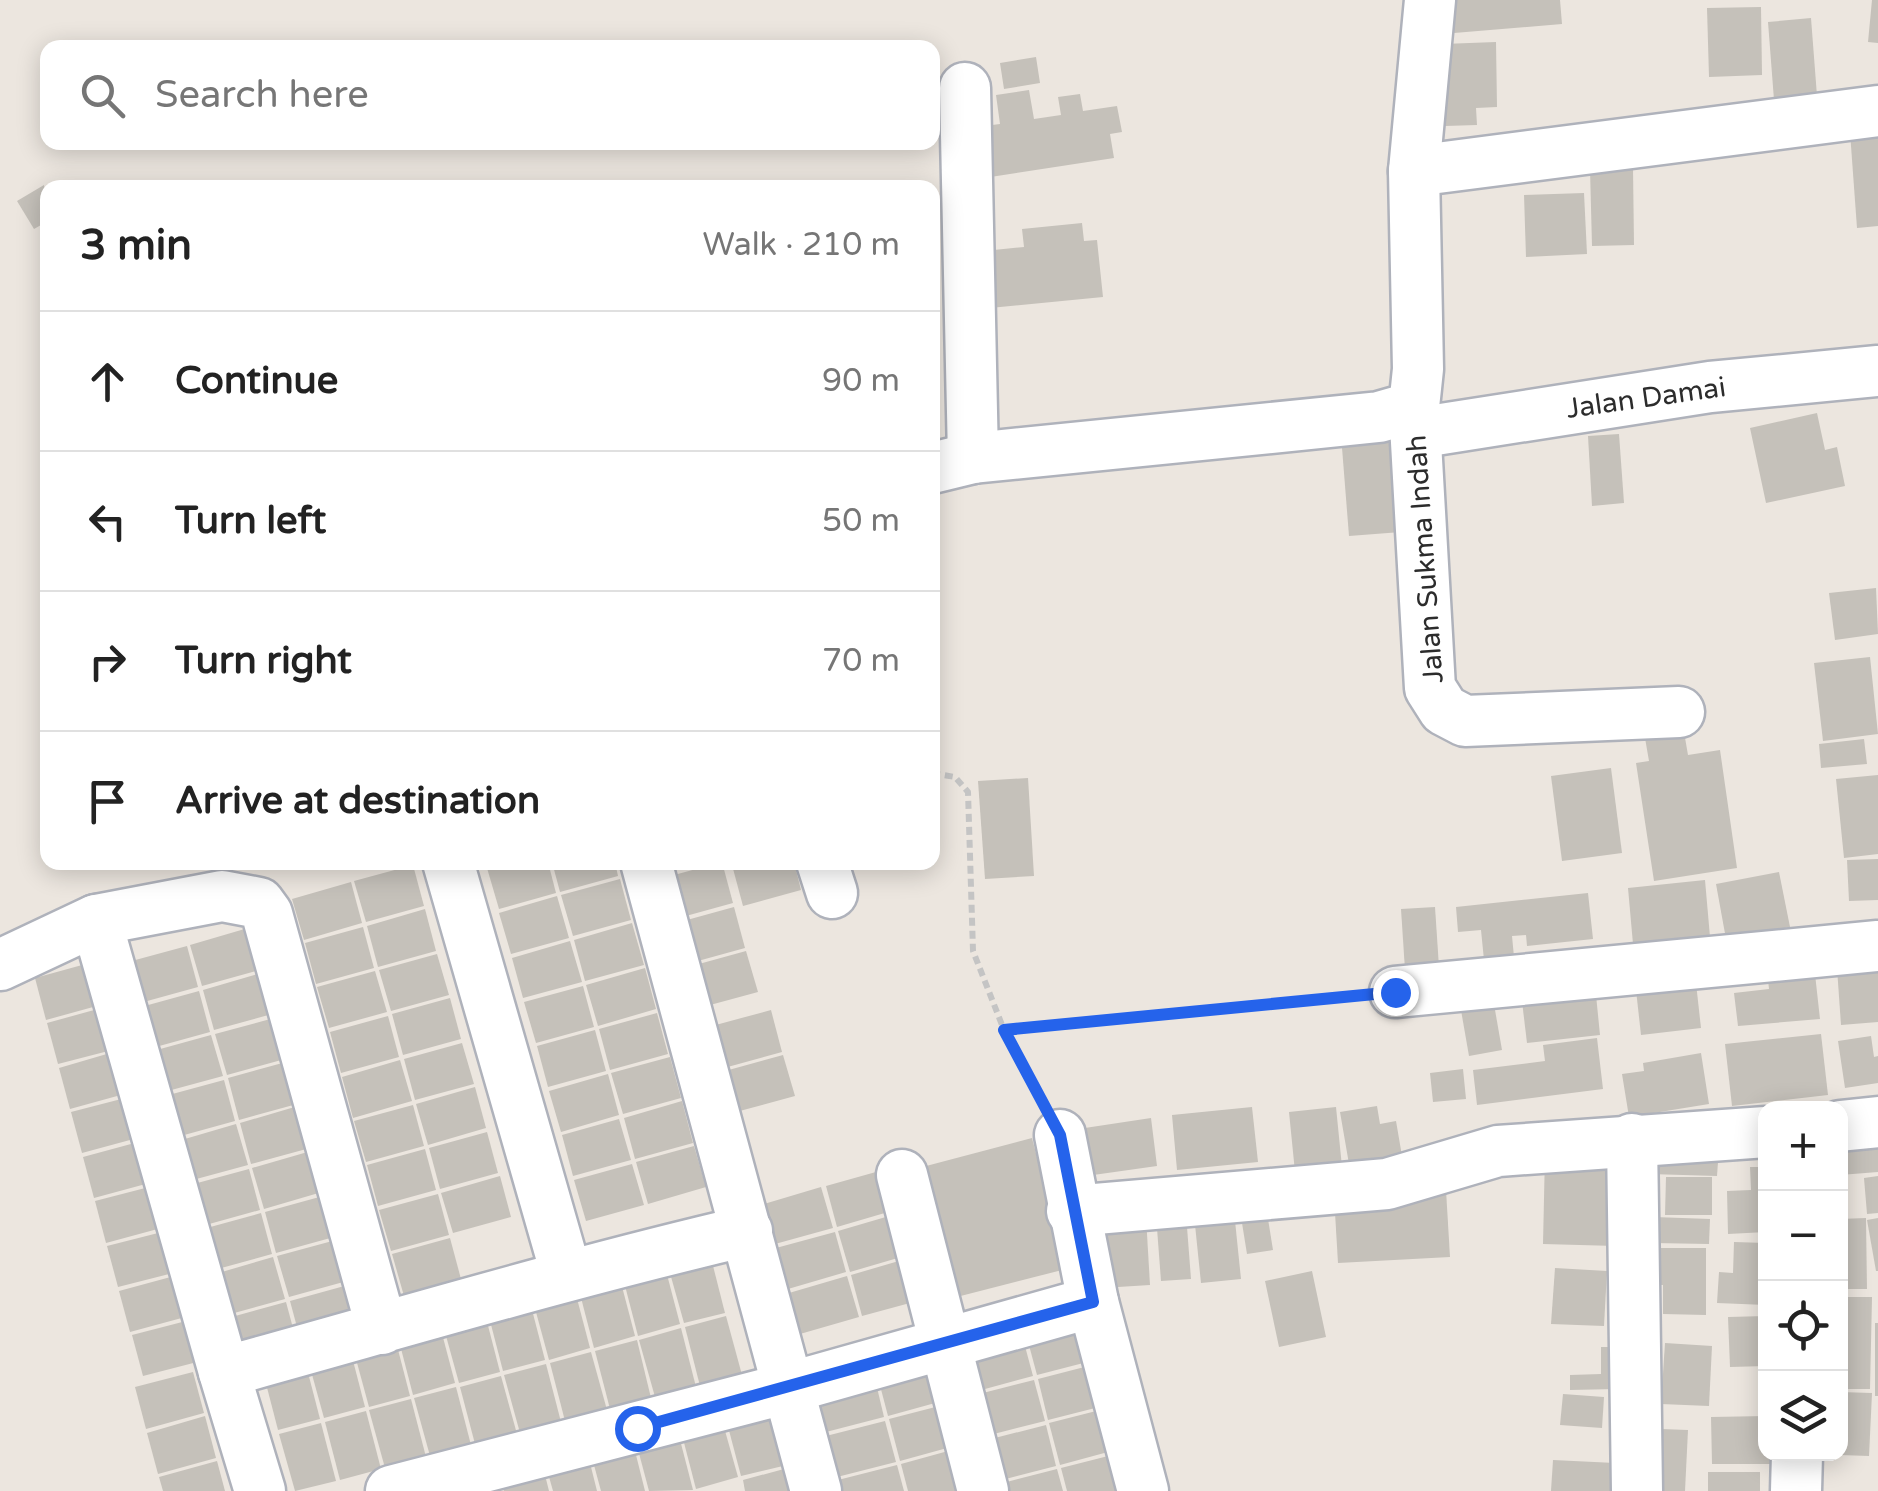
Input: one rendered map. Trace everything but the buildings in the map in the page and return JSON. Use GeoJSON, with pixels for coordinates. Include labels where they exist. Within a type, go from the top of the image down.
{"type":"FeatureCollection","features":[{"type":"Feature","properties":{"kind":"street","name":"Jalan Sukma Indah"},"geometry":{"type":"LineString","coordinates":[[1430,0],[1414,171],[1418,369],[1415,420],[1430,688],[1444,710],[1465,721],[1680,712]]}},
{"type":"Feature","properties":{"kind":"street"},"geometry":{"type":"LineString","coordinates":[[953,463],[964,88]]}},
{"type":"Feature","properties":{"kind":"street"},"geometry":{"type":"LineString","coordinates":[[1414,171],[1878,110]]}},
{"type":"Feature","properties":{"kind":"street","name":"Jalan Damai"},"geometry":{"type":"LineString","coordinates":[[953,463],[1379,416],[1415,420],[1878,371]]}},
{"type":"Feature","properties":{"kind":"street"},"geometry":{"type":"LineString","coordinates":[[450,870],[566,1273]]}},
{"type":"Feature","properties":{"kind":"street"},"geometry":{"type":"LineString","coordinates":[[648,870],[816,1491]]}},
{"type":"Feature","properties":{"kind":"street"},"geometry":{"type":"LineString","coordinates":[[0,965],[96,920],[222,896],[259,902],[267,914],[382,1329]]}},
{"type":"Feature","properties":{"kind":"street"},"geometry":{"type":"LineString","coordinates":[[96,920],[260,1491]]}},
{"type":"Feature","properties":{"kind":"street"},"geometry":{"type":"LineString","coordinates":[[1395,992],[1878,946]]}},
{"type":"Feature","properties":{"kind":"street"},"geometry":{"type":"LineString","coordinates":[[1848,1125],[1878,1122]]}},
{"type":"Feature","properties":{"kind":"street"},"geometry":{"type":"LineString","coordinates":[[1072,1211],[1387,1184],[1498,1151],[1632,1138],[1758,1132]]}},
{"type":"Feature","properties":{"kind":"street"},"geometry":{"type":"LineString","coordinates":[[1060,1135],[1093,1302],[1143,1491]]}},
{"type":"Feature","properties":{"kind":"street"},"geometry":{"type":"LineString","coordinates":[[1632,1138],[1636,1491]]}},
{"type":"Feature","properties":{"kind":"street"},"geometry":{"type":"LineString","coordinates":[[902,1175],[982,1491]]}},
{"type":"Feature","properties":{"kind":"street"},"geometry":{"type":"LineString","coordinates":[[224,1372],[566,1273],[747,1231]]}},
{"type":"Feature","properties":{"kind":"street"},"geometry":{"type":"LineString","coordinates":[[391,1491],[788,1388],[1093,1302]]}},
{"type":"Feature","properties":{"kind":"street"},"geometry":{"type":"LineString","coordinates":[[1796,1491],[1797,1461]]}},
{"type":"Feature","properties":{"kind":"path"},"geometry":{"type":"LineString","coordinates":[[940,774],[956,777],[968,792],[974,951],[1004,1030],[1060,1135]]}},
{"type":"Feature","properties":{"kind":"path"},"geometry":{"type":"LineString","coordinates":[[1004,1030],[1395,992]]}},
{"type":"Feature","properties":{"kind":"route"},"geometry":{"type":"LineString","coordinates":[[637,1428],[1093,1302],[1060,1135],[1004,1030],[1395,992]]}}]}
